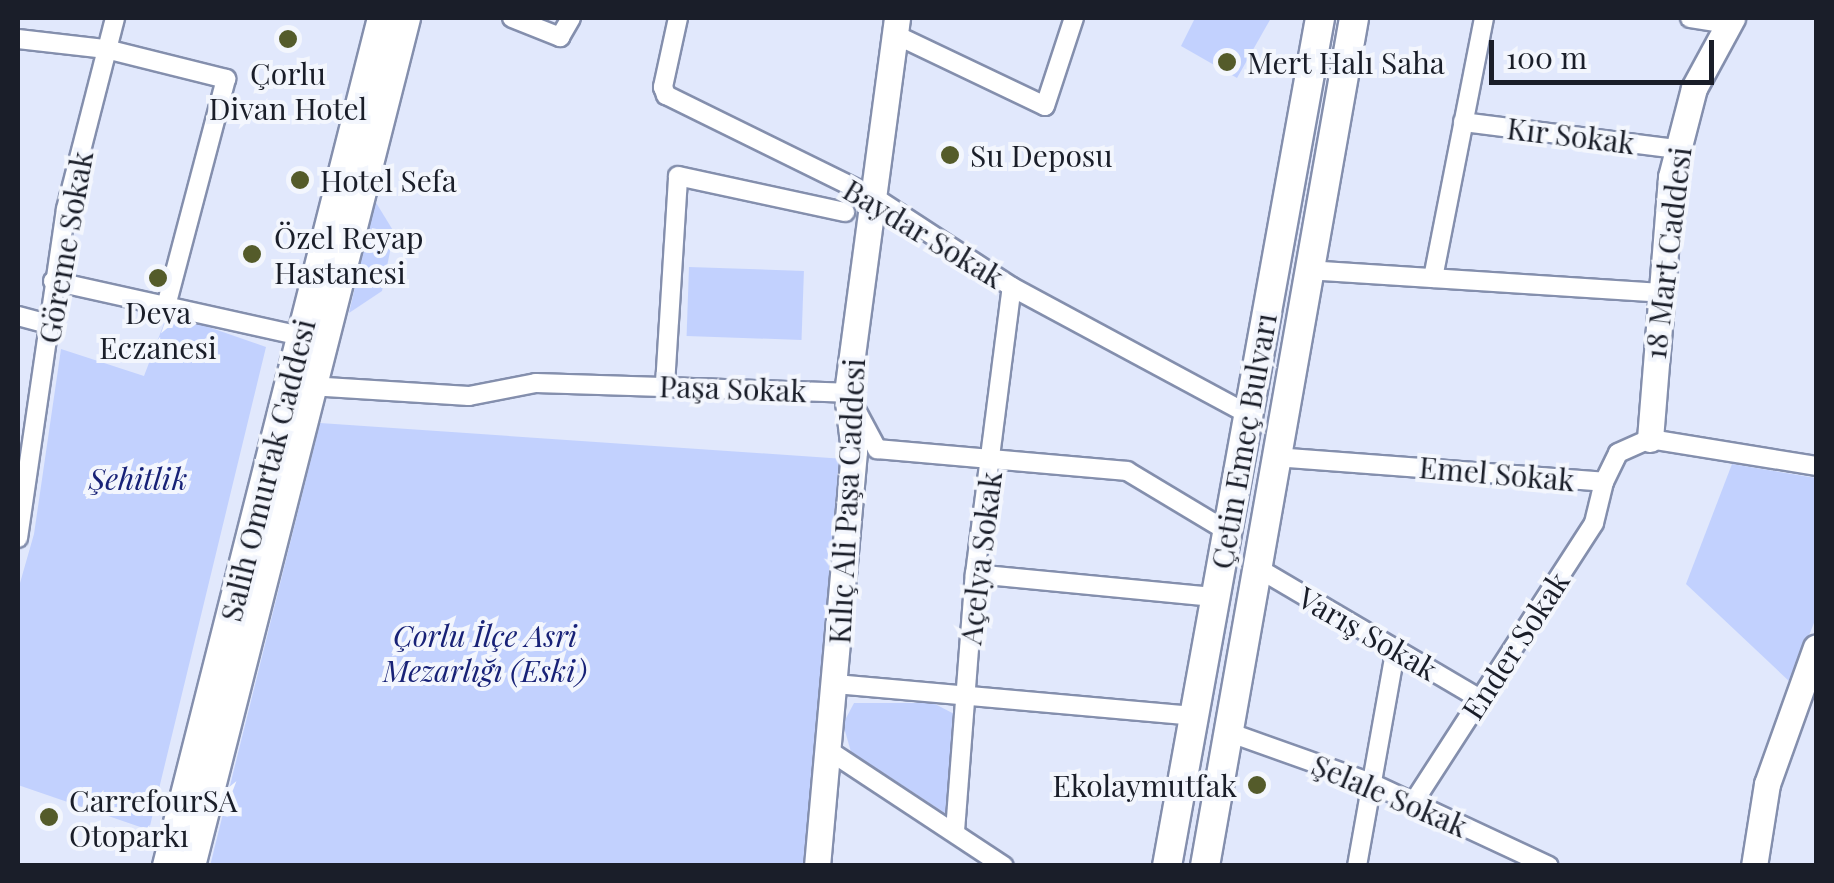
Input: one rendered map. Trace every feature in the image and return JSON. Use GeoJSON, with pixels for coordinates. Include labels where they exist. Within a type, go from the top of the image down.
{"type":"FeatureCollection","features":[{"type":"Feature","properties":{"kind":"main road","name":"Salih Omurtak Caddesi"},"geometry":{"type":"LineString","coordinates":[[167,866],[382,18]]}},
{"type":"Feature","properties":{"kind":"main road","name":"Salih Omurtak Caddesi"},"geometry":{"type":"LineString","coordinates":[[192,866],[310,386],[406,18]]}},
{"type":"Feature","properties":{"kind":"main road","name":"Çetin Emeç Bulvarı"},"geometry":{"type":"LineString","coordinates":[[1167,866],[1320,18]]}},
{"type":"Feature","properties":{"kind":"main road","name":"Çetin Emeç Bulvarı"},"geometry":{"type":"LineString","coordinates":[[1205,866],[1354,18]]}},
{"type":"Feature","properties":{"kind":"street","name":"Göreme Sokak"},"geometry":{"type":"LineString","coordinates":[[18,538],[53,281],[115,18]]}},
{"type":"Feature","properties":{"kind":"street"},"geometry":{"type":"LineString","coordinates":[[512,18],[560,37],[570,18]]}},
{"type":"Feature","properties":{"kind":"street","name":"Baydar Sokak"},"geometry":{"type":"LineString","coordinates":[[678,18],[662,86],[666,94],[877,199],[1012,287],[1248,414]]}},
{"type":"Feature","properties":{"kind":"street"},"geometry":{"type":"LineString","coordinates":[[895,26],[1045,106],[1074,18]]}},
{"type":"Feature","properties":{"kind":"street"},"geometry":{"type":"LineString","coordinates":[[1433,278],[1484,18]]}},
{"type":"Feature","properties":{"kind":"street"},"geometry":{"type":"LineString","coordinates":[[1690,18],[1730,21]]}},
{"type":"Feature","properties":{"kind":"street","name":"18 Mart Caddesi"},"geometry":{"type":"LineString","coordinates":[[1650,439],[1660,293],[1678,149],[1694,88],[1730,21]]}},
{"type":"Feature","properties":{"kind":"street","name":"Kılıç Ali Paşa Caddesi"},"geometry":{"type":"LineString","coordinates":[[817,866],[831,752],[854,450],[847,393],[877,199],[895,26]]}},
{"type":"Feature","properties":{"kind":"street"},"geometry":{"type":"LineString","coordinates":[[18,39],[106,49],[226,79],[166,306]]}},
{"type":"Feature","properties":{"kind":"street","name":"Kır Sokak"},"geometry":{"type":"LineString","coordinates":[[1463,122],[1678,149]]}},
{"type":"Feature","properties":{"kind":"street"},"geometry":{"type":"LineString","coordinates":[[665,384],[678,176],[844,212]]}},
{"type":"Feature","properties":{"kind":"street"},"geometry":{"type":"LineString","coordinates":[[1308,270],[1660,293]]}},
{"type":"Feature","properties":{"kind":"street"},"geometry":{"type":"LineString","coordinates":[[53,281],[302,336]]}},
{"type":"Feature","properties":{"kind":"street","name":"Açelya Sokak"},"geometry":{"type":"LineString","coordinates":[[956,831],[975,574],[1012,287]]}},
{"type":"Feature","properties":{"kind":"street"},"geometry":{"type":"LineString","coordinates":[[18,316],[48,324]]}},
{"type":"Feature","properties":{"kind":"street","name":"Paşa Sokak"},"geometry":{"type":"LineString","coordinates":[[310,386],[469,396],[536,383],[665,384],[847,393],[877,449],[992,455],[1127,471],[1227,531]]}},
{"type":"Feature","properties":{"kind":"street"},"geometry":{"type":"LineString","coordinates":[[1650,439],[1816,466]]}},
{"type":"Feature","properties":{"kind":"street","name":"Emel Sokak"},"geometry":{"type":"LineString","coordinates":[[1275,457],[1604,482],[1618,453],[1650,439]]}},
{"type":"Feature","properties":{"kind":"street","name":"Ender Sokak"},"geometry":{"type":"LineString","coordinates":[[1414,803],[1594,522],[1604,482]]}},
{"type":"Feature","properties":{"kind":"street","name":"Varış Sokak"},"geometry":{"type":"LineString","coordinates":[[1256,567],[1480,699]]}},
{"type":"Feature","properties":{"kind":"street"},"geometry":{"type":"LineString","coordinates":[[975,574],[1215,598]]}},
{"type":"Feature","properties":{"kind":"street"},"geometry":{"type":"LineString","coordinates":[[1357,866],[1396,648]]}},
{"type":"Feature","properties":{"kind":"street"},"geometry":{"type":"LineString","coordinates":[[1754,866],[1767,784],[1815,653]]}},
{"type":"Feature","properties":{"kind":"street"},"geometry":{"type":"LineString","coordinates":[[836,684],[966,692],[1193,716]]}},
{"type":"Feature","properties":{"kind":"street","name":"Şelale Sokak"},"geometry":{"type":"LineString","coordinates":[[1228,732],[1371,783],[1507,856],[1549,866]]}},
{"type":"Feature","properties":{"kind":"street"},"geometry":{"type":"LineString","coordinates":[[831,752],[1004,866]]}},
{"type":"Feature","properties":{"kind":"green space","name":"Mert Halı Saha"},"geometry":{"type":"Polygon","coordinates":[[[1195,18],[1271,18],[1237,78],[1181,46],[1195,18]]]}},
{"type":"Feature","properties":{"kind":"green space"},"geometry":{"type":"Polygon","coordinates":[[[375,201],[394,232],[382,291],[349,313],[375,201]]]}},
{"type":"Feature","properties":{"kind":"green space"},"geometry":{"type":"Polygon","coordinates":[[[689,267],[804,271],[802,340],[687,336],[689,267]]]}},
{"type":"Feature","properties":{"kind":"green space","name":"Şehitlik"},"geometry":{"type":"Polygon","coordinates":[[[168,313],[266,347],[149,830],[18,785],[18,590],[34,534],[61,349],[144,376],[168,313]]]}},
{"type":"Feature","properties":{"kind":"green space","name":"Çorlu İlçe Asri Mezarlığı (Eski)"},"geometry":{"type":"Polygon","coordinates":[[[320,423],[845,459],[806,865],[210,866],[320,423]]]}},
{"type":"Feature","properties":{"kind":"green space"},"geometry":{"type":"Polygon","coordinates":[[[1732,464],[1816,478],[1816,618],[1790,682],[1686,584],[1732,464]]]}},
{"type":"Feature","properties":{"kind":"green space"},"geometry":{"type":"Polygon","coordinates":[[[854,703],[933,703],[960,717],[955,803],[945,813],[851,752],[843,724],[854,703]]]}},
{"type":"Feature","properties":{"kind":"place","name":"Çorlu Divan Hotel"},"geometry":{"type":"Point","coordinates":[288,39]}},
{"type":"Feature","properties":{"kind":"place","name":"Mert Halı Saha"},"geometry":{"type":"Point","coordinates":[1227,62]}},
{"type":"Feature","properties":{"kind":"place","name":"Su Deposu"},"geometry":{"type":"Point","coordinates":[950,155]}},
{"type":"Feature","properties":{"kind":"place","name":"Hotel Sefa"},"geometry":{"type":"Point","coordinates":[300,180]}},
{"type":"Feature","properties":{"kind":"place","name":"Özel Reyap Hastanesi"},"geometry":{"type":"Point","coordinates":[252,254]}},
{"type":"Feature","properties":{"kind":"place","name":"Deva Eczanesi"},"geometry":{"type":"Point","coordinates":[158,278]}},
{"type":"Feature","properties":{"kind":"place","name":"Ekolaymutfak"},"geometry":{"type":"Point","coordinates":[1257,785]}},
{"type":"Feature","properties":{"kind":"place","name":"CarrefourSA Otoparkı"},"geometry":{"type":"Point","coordinates":[49,817]}}]}
